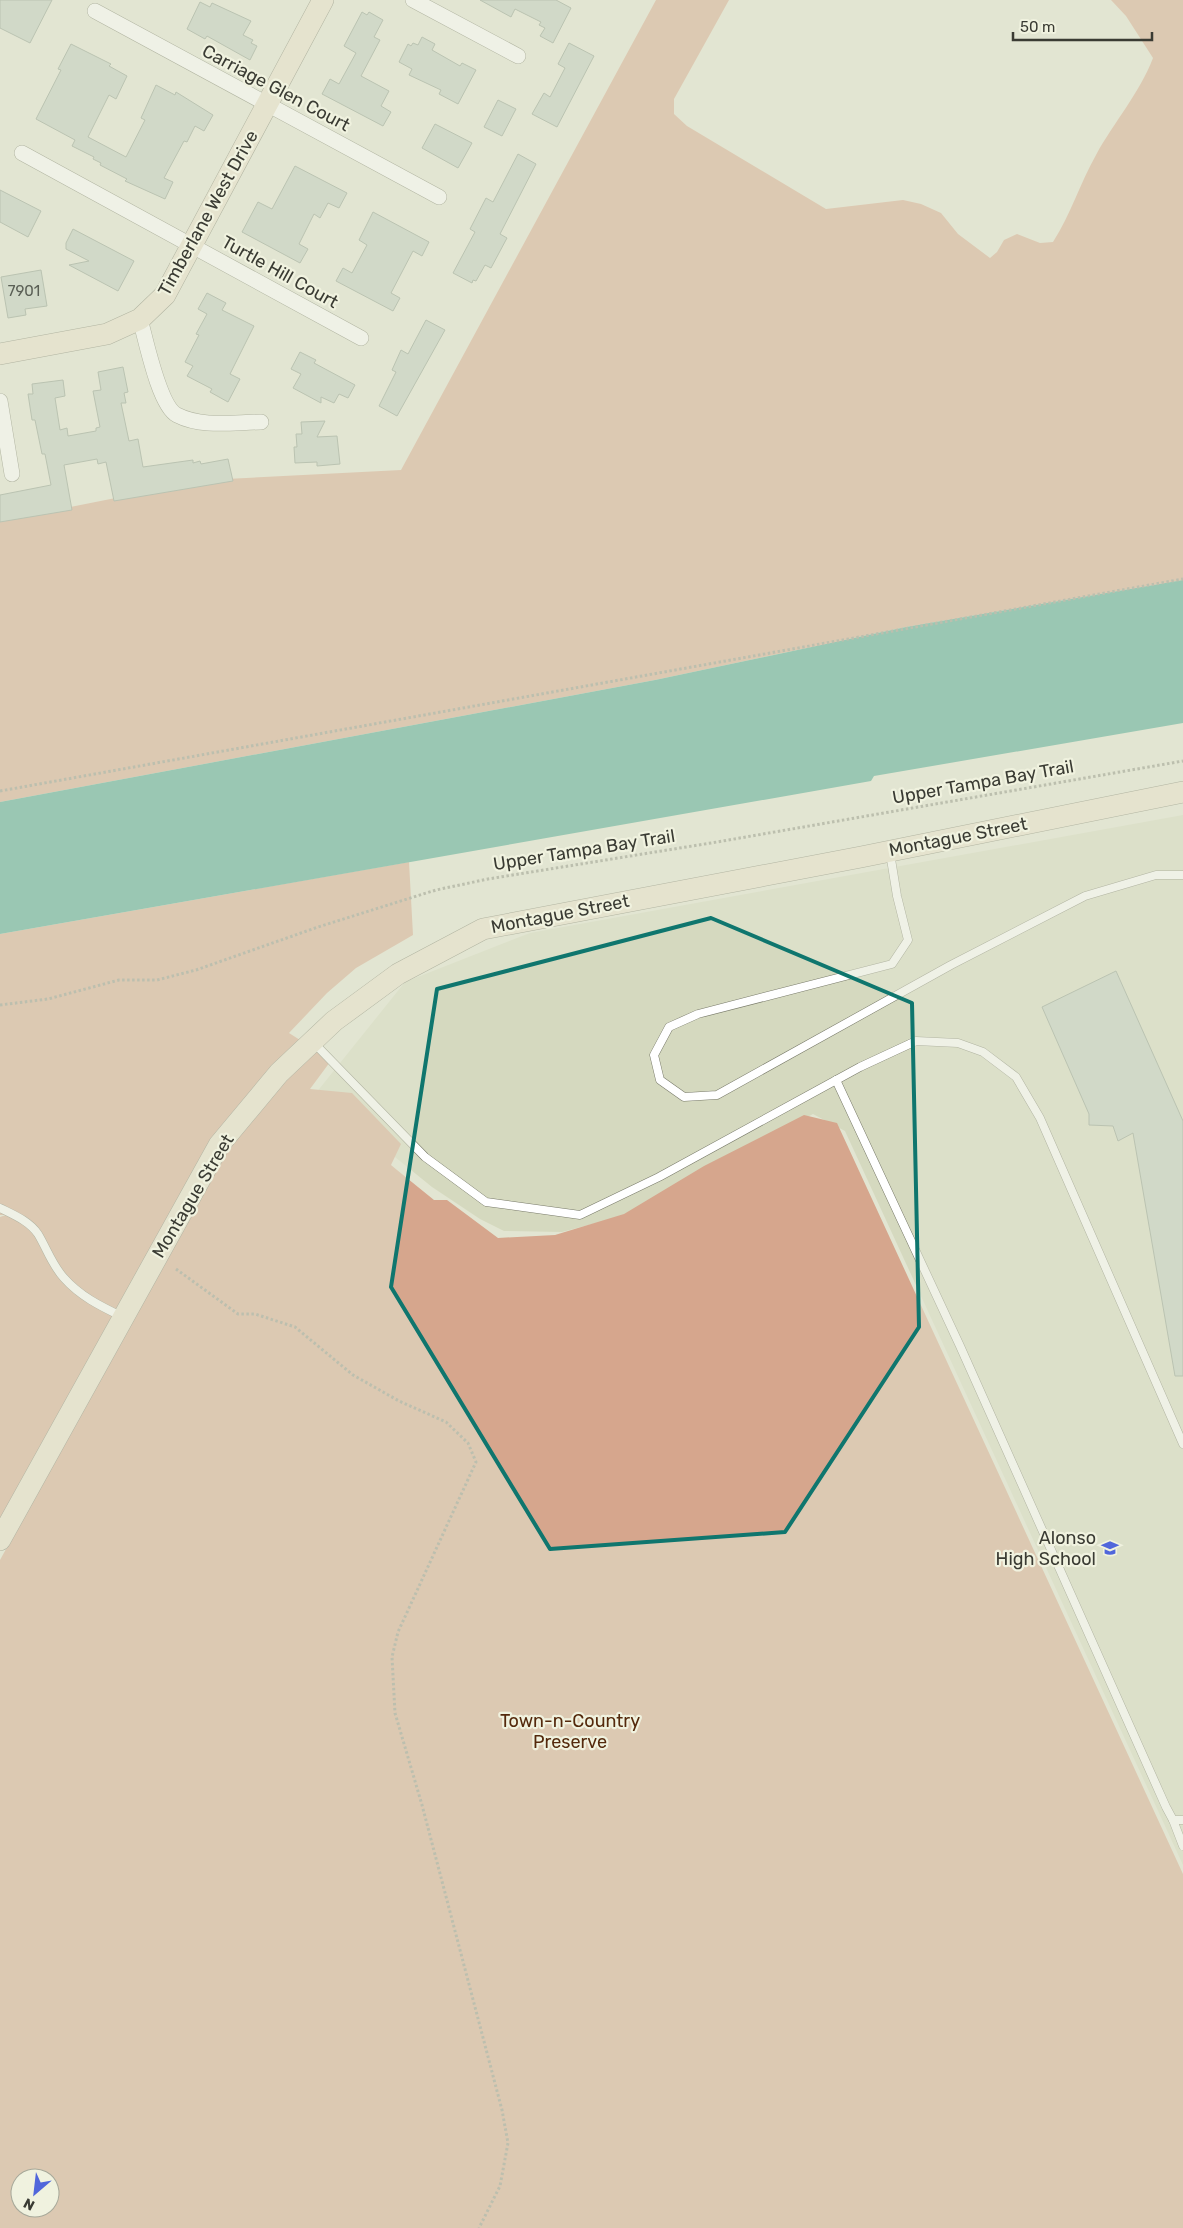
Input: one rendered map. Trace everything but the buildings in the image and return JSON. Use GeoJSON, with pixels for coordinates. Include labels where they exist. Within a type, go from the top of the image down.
{"type":"FeatureCollection","features":[{"type":"Feature","properties":{"kind":"street","name":"Timberlane West Drive"},"geometry":{"type":"LineString","coordinates":[[0,354],[107,334],[140,319],[165,295],[324,0]]}},
{"type":"Feature","properties":{"kind":"street"},"geometry":{"type":"LineString","coordinates":[[413,0],[518,56]]}},
{"type":"Feature","properties":{"kind":"street","name":"Carriage Glen Court"},"geometry":{"type":"LineString","coordinates":[[95,11],[439,197]]}},
{"type":"Feature","properties":{"kind":"street","name":"Turtle Hill Court"},"geometry":{"type":"LineString","coordinates":[[22,153],[361,338]]}},
{"type":"Feature","properties":{"kind":"street"},"geometry":{"type":"LineString","coordinates":[[140,319],[161,394],[176,415],[202,422],[261,422]]}},
{"type":"Feature","properties":{"kind":"street"},"geometry":{"type":"LineString","coordinates":[[0,401],[12,474]]}},
{"type":"Feature","properties":{"kind":"street","name":"Montague Street"},"geometry":{"type":"LineString","coordinates":[[0,1540],[219,1145],[279,1073],[312,1041],[334,1021],[398,974],[483,929],[890,851],[1183,792]]}},
{"type":"Feature","properties":{"kind":"lane"},"geometry":{"type":"LineString","coordinates":[[890,851],[897,896],[908,940],[892,964],[698,1014],[669,1027],[654,1055],[660,1080],[684,1097],[717,1095],[951,965],[1085,896],[1156,875],[1183,875]]}},
{"type":"Feature","properties":{"kind":"lane"},"geometry":{"type":"LineString","coordinates":[[312,1041],[425,1157],[486,1202],[580,1215],[659,1177],[836,1080],[916,1041],[958,1043],[983,1052],[1016,1077],[1040,1118],[1183,1444]]}},
{"type":"Feature","properties":{"kind":"lane"},"geometry":{"type":"LineString","coordinates":[[836,1080],[960,1346],[1183,1846]]}},
{"type":"Feature","properties":{"kind":"lane"},"geometry":{"type":"LineString","coordinates":[[0,1208],[22,1218],[37,1233],[63,1277],[79,1293],[123,1317]]}},
{"type":"Feature","properties":{"kind":"lane"},"geometry":{"type":"LineString","coordinates":[[1173,1820],[1183,1820]]}},
{"type":"Feature","properties":{"kind":"path"},"geometry":{"type":"LineString","coordinates":[[0,791],[1183,579]]}},
{"type":"Feature","properties":{"kind":"path","name":"Upper Tampa Bay Trail"},"geometry":{"type":"LineString","coordinates":[[0,1005],[48,999],[119,980],[157,980],[196,970],[318,927],[418,896],[488,879],[717,842],[1183,760]]}},
{"type":"Feature","properties":{"kind":"path"},"geometry":{"type":"LineString","coordinates":[[176,1269],[238,1314],[255,1314],[295,1327],[353,1375],[400,1401],[446,1422],[468,1443],[476,1462],[402,1623],[392,1657],[395,1713],[422,1805],[502,2110],[508,2143],[500,2186],[479,2228]]}},
{"type":"Feature","properties":{"kind":"highlighted area"},"geometry":{"type":"Polygon","coordinates":[[[711,918],[912,1003],[919,1327],[785,1532],[550,1549],[391,1287],[437,989],[711,918]]]}},
{"type":"Feature","properties":{"kind":"shaded area","name":"Alonso High School"},"geometry":{"type":"Polygon","coordinates":[[[1183,815],[1183,1865],[845,1131],[813,1114],[619,1217],[562,1232],[504,1231],[480,1219],[432,1187],[316,1093],[405,982],[530,933],[1183,815]]]}},
{"type":"Feature","properties":{"kind":"green space"},"geometry":{"type":"Polygon","coordinates":[[[656,0],[729,0],[674,99],[674,114],[687,126],[826,209],[903,200],[921,204],[941,213],[958,234],[990,258],[997,252],[1004,240],[1017,234],[1040,243],[1053,242],[1096,155],[1134,96],[1147,71],[1153,58],[1126,16],[1111,0],[1183,0],[1183,580],[906,627],[655,680],[0,802],[0,521],[206,480],[401,470],[656,0]]]}},
{"type":"Feature","properties":{"kind":"green space"},"geometry":{"type":"Polygon","coordinates":[[[409,862],[413,935],[356,968],[327,993],[289,1033],[300,1040],[272,1067],[0,1520],[0,1217],[6,1215],[0,1215],[0,934],[409,862]]]}},
{"type":"Feature","properties":{"kind":"green space","name":"Town-n-Country Preserve"},"geometry":{"type":"Polygon","coordinates":[[[316,1051],[330,1062],[310,1089],[352,1093],[401,1144],[391,1165],[434,1200],[447,1200],[498,1238],[555,1235],[624,1214],[704,1166],[804,1115],[837,1123],[1183,1874],[1183,2228],[0,2228],[0,1560],[227,1150],[286,1080],[316,1051]]]}},
{"type":"Feature","properties":{"kind":"water"},"geometry":{"type":"Polygon","coordinates":[[[1183,580],[1183,723],[874,776],[871,781],[0,934],[0,802],[655,680],[906,627],[1183,580]]]}},
{"type":"Feature","properties":{"kind":"place","name":"Alonso High School"},"geometry":{"type":"Point","coordinates":[1110,1548]}}]}
